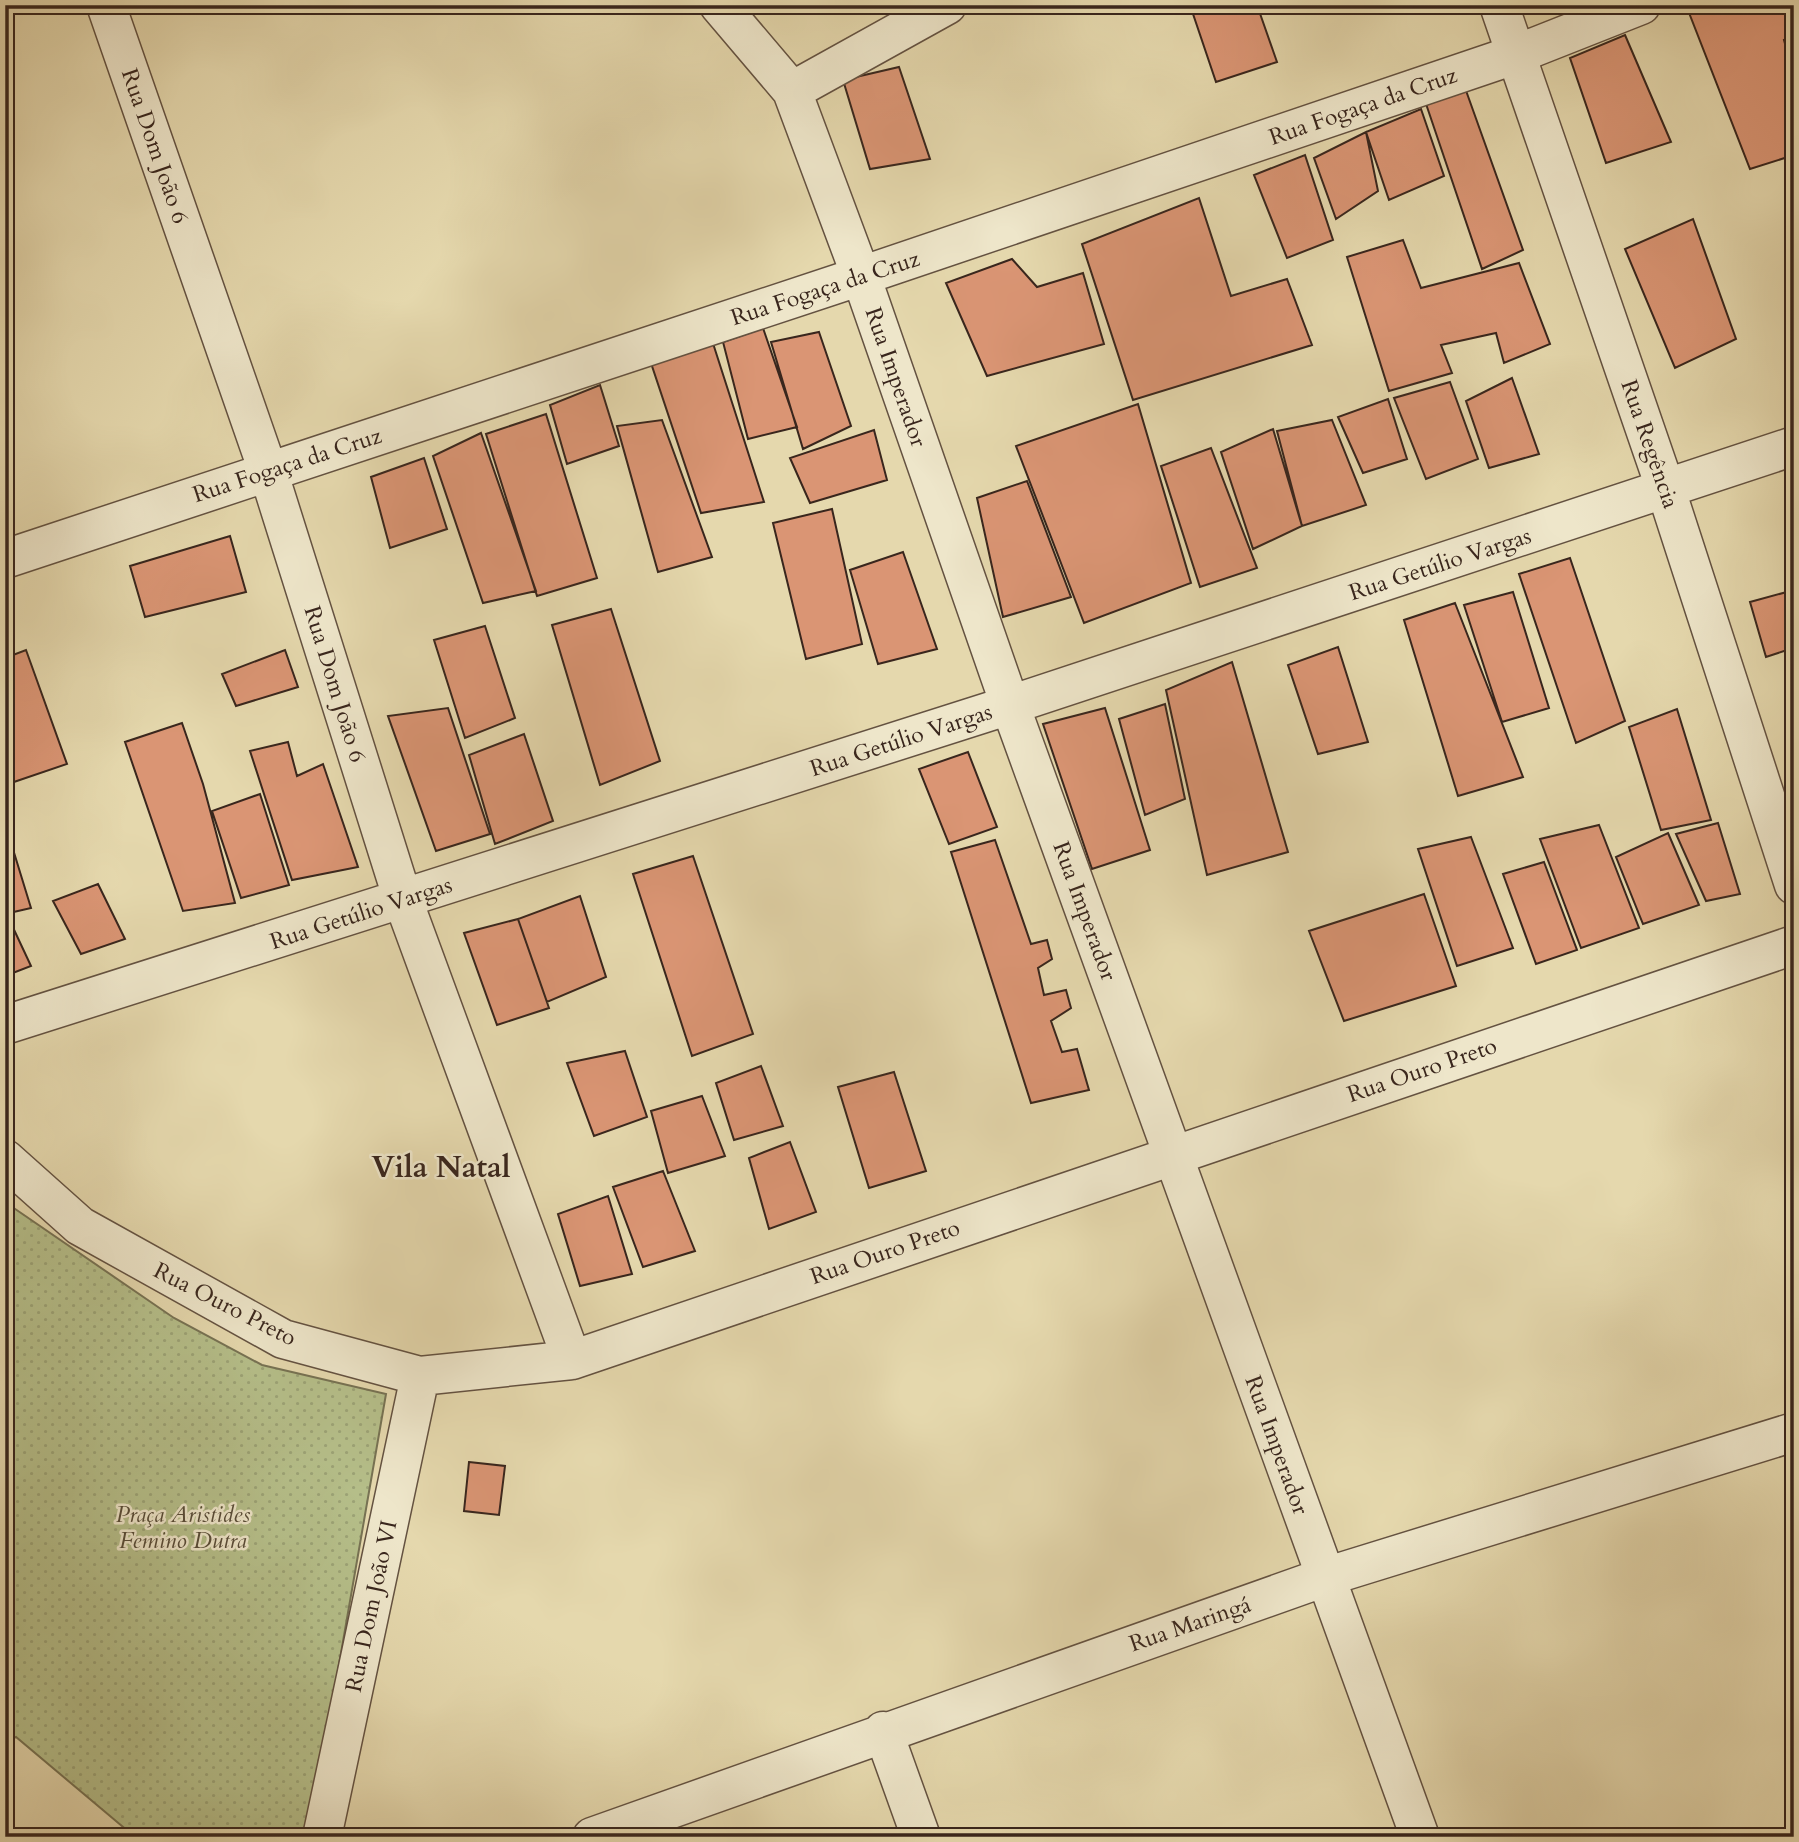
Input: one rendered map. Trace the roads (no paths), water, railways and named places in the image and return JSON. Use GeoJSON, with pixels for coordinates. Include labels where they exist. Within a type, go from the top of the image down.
{"type":"FeatureCollection","features":[{"type":"Feature","properties":{"kind":"street","name":"Rua Dom João 6"},"geometry":{"type":"LineString","coordinates":[[106,5],[268,471],[403,900],[572,1360]]}},
{"type":"Feature","properties":{"kind":"street","name":"Rua Imperador"},"geometry":{"type":"LineString","coordinates":[[719,5],[792,91],[861,276],[1010,705],[1420,1837]]}},
{"type":"Feature","properties":{"kind":"street"},"geometry":{"type":"LineString","coordinates":[[792,91],[947,5]]}},
{"type":"Feature","properties":{"kind":"street","name":"Rua Regência"},"geometry":{"type":"LineString","coordinates":[[1499,5],[1666,490],[1794,885]]}},
{"type":"Feature","properties":{"kind":"street","name":"Rua Fogaça da Cruz"},"geometry":{"type":"LineString","coordinates":[[5,559],[861,276],[1517,54],[1641,5]]}},
{"type":"Feature","properties":{"kind":"street","name":"Rua Getúlio Vargas"},"geometry":{"type":"LineString","coordinates":[[5,1025],[1010,705],[1794,446]]}},
{"type":"Feature","properties":{"kind":"street","name":"Rua Ouro Preto"},"geometry":{"type":"LineString","coordinates":[[5,1158],[80,1226],[283,1339],[420,1376],[572,1360],[1794,945]]}},
{"type":"Feature","properties":{"kind":"street","name":"Rua Dom João VI"},"geometry":{"type":"LineString","coordinates":[[322,1837],[420,1376]]}},
{"type":"Feature","properties":{"kind":"street","name":"Rua Maringá"},"geometry":{"type":"LineString","coordinates":[[592,1837],[883,1731],[1325,1577],[1794,1432]]}},
{"type":"Feature","properties":{"kind":"street"},"geometry":{"type":"LineString","coordinates":[[883,1731],[921,1837]]}},
{"type":"Feature","properties":{"kind":"district","name":"Vila Natal"},"geometry":{"type":"Point","coordinates":[441,1167]}},
{"type":"Feature","properties":{"kind":"park label","name":"Praça Aristides Femino Dutra"},"geometry":{"type":"Point","coordinates":[183,1527]}}]}
